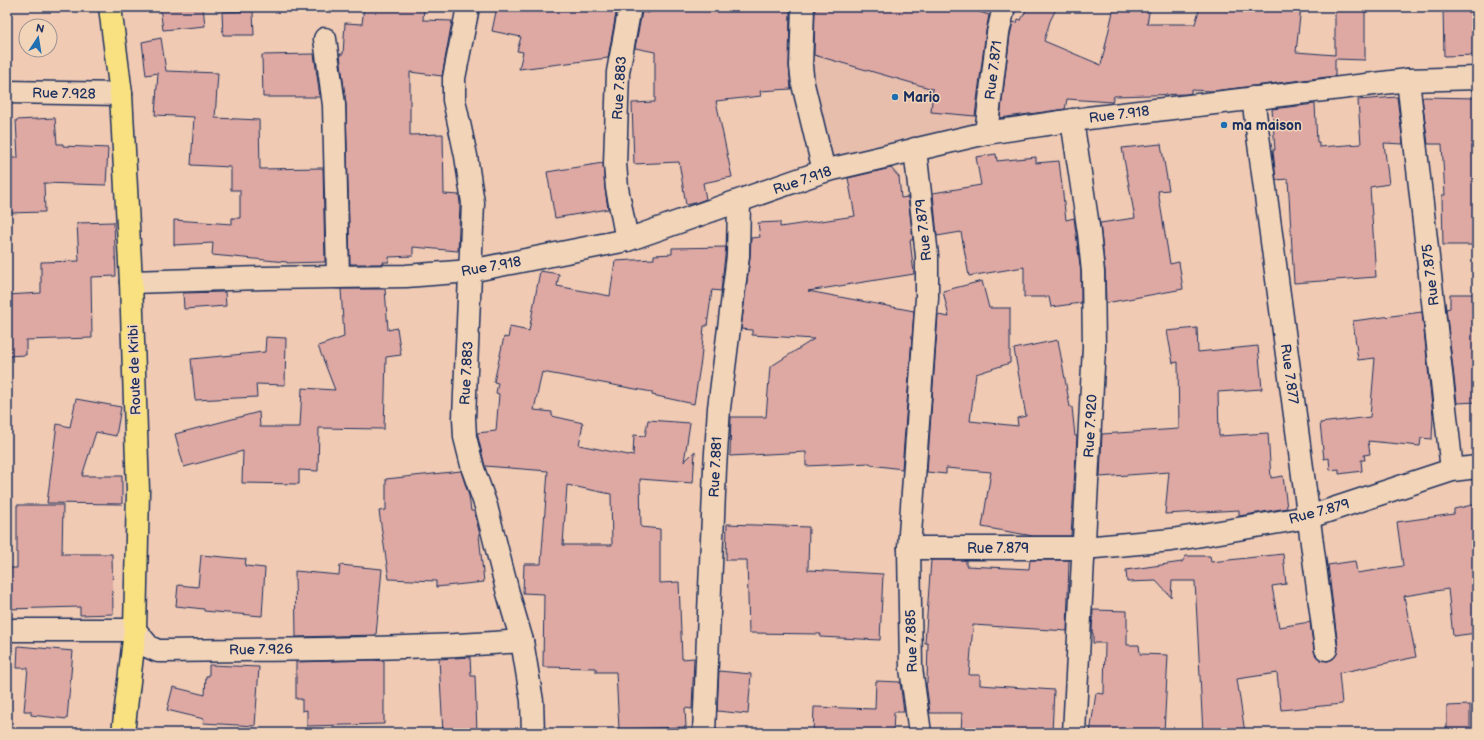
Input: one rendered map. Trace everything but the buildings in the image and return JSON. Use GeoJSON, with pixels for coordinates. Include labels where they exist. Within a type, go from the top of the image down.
{"type":"FeatureCollection","features":[{"type":"Feature","properties":{"kind":"main road","name":"Route de Kribi"},"geometry":{"type":"LineString","coordinates":[[110,7],[121,94],[131,282],[138,491],[134,630],[122,733]]}},
{"type":"Feature","properties":{"kind":"street","name":"Rue 7.883"},"geometry":{"type":"LineString","coordinates":[[468,7],[454,78],[454,100],[466,156],[473,203],[464,418],[465,437],[472,470],[486,506],[522,641],[532,701],[533,733]]}},
{"type":"Feature","properties":{"kind":"street","name":"Rue 7.883"},"geometry":{"type":"LineString","coordinates":[[627,240],[617,188],[615,164],[618,72],[630,7]]}},
{"type":"Feature","properties":{"kind":"street"},"geometry":{"type":"LineString","coordinates":[[803,7],[800,66],[802,84],[824,171]]}},
{"type":"Feature","properties":{"kind":"street","name":"Rue 7.871"},"geometry":{"type":"LineString","coordinates":[[986,133],[998,33],[1004,7]]}},
{"type":"Feature","properties":{"kind":"street"},"geometry":{"type":"LineString","coordinates":[[325,39],[334,105],[338,277]]}},
{"type":"Feature","properties":{"kind":"street","name":"Rue 7.918"},"geometry":{"type":"LineString","coordinates":[[131,282],[406,276],[470,270],[627,240],[740,202],[824,171],[986,133],[1072,120],[1408,80],[1477,78]]}},
{"type":"Feature","properties":{"kind":"street","name":"Rue 7.875"},"geometry":{"type":"LineString","coordinates":[[1408,80],[1452,470]]}},
{"type":"Feature","properties":{"kind":"street","name":"Rue 7.928"},"geometry":{"type":"LineString","coordinates":[[7,92],[121,94]]}},
{"type":"Feature","properties":{"kind":"street","name":"Rue 7.877"},"geometry":{"type":"LineString","coordinates":[[1253,98],[1326,649]]}},
{"type":"Feature","properties":{"kind":"street","name":"Rue 7.920"},"geometry":{"type":"LineString","coordinates":[[1072,120],[1089,233],[1093,272],[1094,347],[1074,733]]}},
{"type":"Feature","properties":{"kind":"street","name":"Rue 7.879"},"geometry":{"type":"LineString","coordinates":[[915,150],[927,256],[927,298],[909,548],[1084,548],[1172,540],[1309,517],[1452,470],[1477,467]]}},
{"type":"Feature","properties":{"kind":"street","name":"Rue 7.881"},"geometry":{"type":"LineString","coordinates":[[704,733],[717,431],[725,352],[738,256],[740,202]]}},
{"type":"Feature","properties":{"kind":"street","name":"Rue 7.885"},"geometry":{"type":"LineString","coordinates":[[909,548],[911,668],[920,733]]}},
{"type":"Feature","properties":{"kind":"street"},"geometry":{"type":"LineString","coordinates":[[7,630],[134,630]]}},
{"type":"Feature","properties":{"kind":"street","name":"Rue 7.926"},"geometry":{"type":"LineString","coordinates":[[134,630],[149,647],[158,651],[372,648],[476,645],[522,641]]}},
{"type":"Feature","properties":{"kind":"shaded area","name":"Mario"},"geometry":{"type":"Polygon","coordinates":[[[808,7],[978,7],[993,11],[979,70],[974,125],[833,160],[804,67],[808,7]]]}},
{"type":"Feature","properties":{"kind":"place","name":"Mario"},"geometry":{"type":"Point","coordinates":[895,97]}},
{"type":"Feature","properties":{"kind":"place","name":"ma maison"},"geometry":{"type":"Point","coordinates":[1224,125]}}]}
